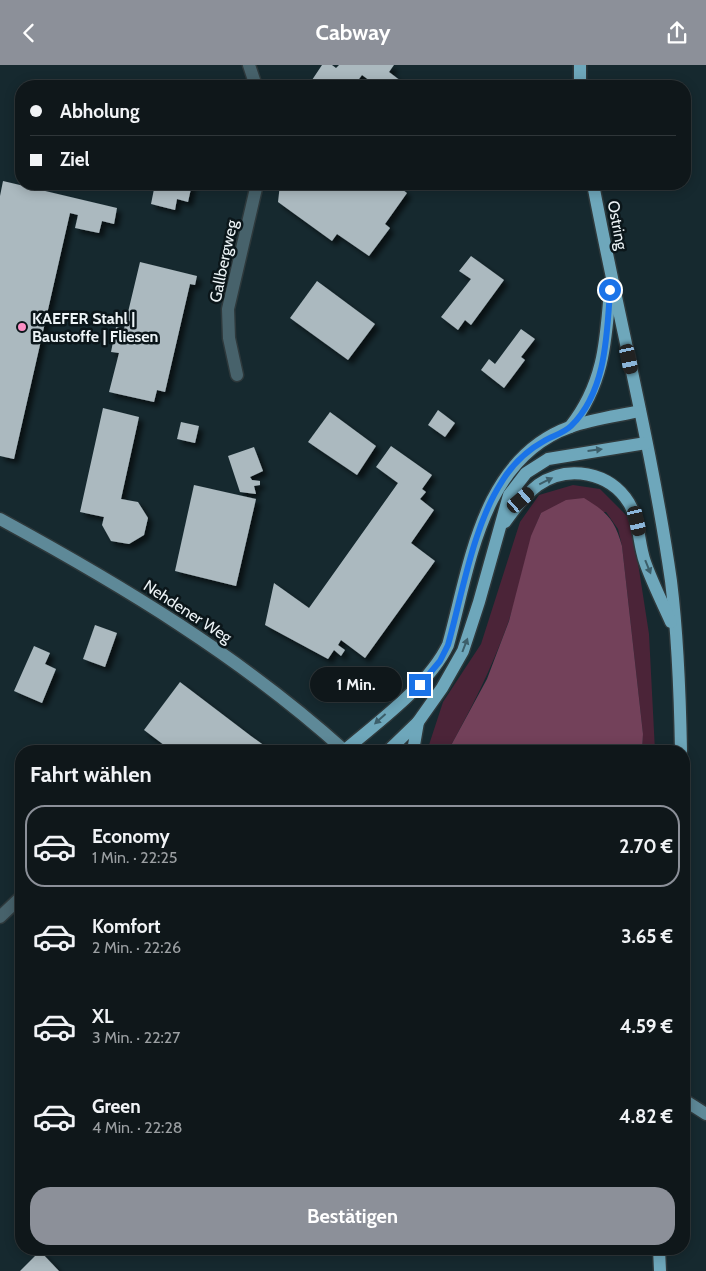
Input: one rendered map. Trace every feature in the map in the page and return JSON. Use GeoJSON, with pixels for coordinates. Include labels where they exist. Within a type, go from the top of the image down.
{"type":"FeatureCollection","features":[{"type":"Feature","properties":{"kind":"main road"},"geometry":{"type":"LineString","coordinates":[[580,65],[580,80]]}},
{"type":"Feature","properties":{"kind":"main road","name":"Ostring"},"geometry":{"type":"LineString","coordinates":[[594,190],[640,411],[666,553],[676,633],[681,745]]}},
{"type":"Feature","properties":{"kind":"main road"},"geometry":{"type":"LineString","coordinates":[[570,427],[583,410],[599,375],[607,324],[611,273]]}},
{"type":"Feature","properties":{"kind":"main road"},"geometry":{"type":"LineString","coordinates":[[351,745],[420,685],[440,661],[448,645],[486,512],[501,483],[524,454],[570,427],[640,411]]}},
{"type":"Feature","properties":{"kind":"main road"},"geometry":{"type":"LineString","coordinates":[[394,745],[418,722],[442,688],[463,651],[509,495],[526,473],[548,459],[646,443]]}},
{"type":"Feature","properties":{"kind":"main road"},"geometry":{"type":"LineString","coordinates":[[500,528],[521,500],[539,484],[550,479],[578,473],[593,475],[610,483],[628,503],[637,521],[644,560],[676,633]]}},
{"type":"Feature","properties":{"kind":"main road"},"geometry":{"type":"LineString","coordinates":[[414,745],[418,722]]}},
{"type":"Feature","properties":{"kind":"main road"},"geometry":{"type":"LineString","coordinates":[[659,1255],[660,1271]]}},
{"type":"Feature","properties":{"kind":"street"},"geometry":{"type":"LineString","coordinates":[[250,65],[254,80]]}},
{"type":"Feature","properties":{"kind":"street","name":"Gallbergweg"},"geometry":{"type":"LineString","coordinates":[[237,375],[232,354],[228,309],[256,190]]}},
{"type":"Feature","properties":{"kind":"street","name":"Nehdener Weg"},"geometry":{"type":"LineString","coordinates":[[0,519],[59,551],[199,636],[274,689],[337,745]]}},
{"type":"Feature","properties":{"kind":"street"},"geometry":{"type":"LineString","coordinates":[[0,917],[15,903]]}},
{"type":"Feature","properties":{"kind":"street"},"geometry":{"type":"LineString","coordinates":[[690,1104],[706,1114]]}},
{"type":"Feature","properties":{"kind":"shaded area"},"geometry":{"type":"Polygon","coordinates":[[[0,65],[706,65],[706,1271],[0,1271],[0,65]]]}},
{"type":"Feature","properties":{"kind":"shaded area"},"geometry":{"type":"Polygon","coordinates":[[[573,485],[600,489],[628,517],[636,550],[649,634],[655,745],[642,745],[643,734],[622,546],[618,529],[606,512],[541,513],[531,540],[508,623],[481,688],[451,745],[429,745],[443,702],[481,644],[520,522],[539,495],[573,485]]]}},
{"type":"Feature","properties":{"kind":"shaded area"},"geometry":{"type":"Polygon","coordinates":[[[584,498],[604,512],[613,523],[622,546],[643,734],[642,745],[451,745],[487,679],[509,621],[531,536],[541,513],[566,500],[584,498]]]}},
{"type":"Feature","properties":{"kind":"building"},"geometry":{"type":"Polygon","coordinates":[[[322,65],[332,65],[336,68],[339,65],[394,65],[389,72],[400,80],[369,80],[362,75],[358,80],[312,80],[322,65]]]}},
{"type":"Feature","properties":{"kind":"building","name":"KAEFER Stahl | Baustoffe | Fliesen"},"geometry":{"type":"Polygon","coordinates":[[[3,181],[15,184],[15,190],[41,190],[117,208],[114,224],[102,221],[99,233],[75,228],[78,215],[70,213],[14,459],[0,456],[0,196],[3,181]]]}},
{"type":"Feature","properties":{"kind":"building"},"geometry":{"type":"Polygon","coordinates":[[[154,190],[191,190],[188,202],[177,199],[175,210],[151,204],[154,190]]]}},
{"type":"Feature","properties":{"kind":"building"},"geometry":{"type":"Polygon","coordinates":[[[279,190],[403,190],[407,193],[385,224],[390,228],[369,256],[337,234],[332,241],[278,202],[279,190]]]}},
{"type":"Feature","properties":{"kind":"building"},"geometry":{"type":"Polygon","coordinates":[[[471,256],[504,280],[471,325],[465,320],[458,330],[441,317],[471,279],[459,271],[471,256]]]}},
{"type":"Feature","properties":{"kind":"building"},"geometry":{"type":"Polygon","coordinates":[[[140,262],[197,276],[195,285],[190,284],[165,392],[157,390],[154,402],[109,392],[119,353],[111,352],[116,327],[124,329],[140,262]]]}},
{"type":"Feature","properties":{"kind":"building"},"geometry":{"type":"Polygon","coordinates":[[[317,281],[375,324],[348,360],[290,318],[317,281]]]}},
{"type":"Feature","properties":{"kind":"building"},"geometry":{"type":"Polygon","coordinates":[[[521,329],[535,339],[521,357],[525,360],[504,388],[481,370],[489,359],[495,364],[521,329]]]}},
{"type":"Feature","properties":{"kind":"building"},"geometry":{"type":"Polygon","coordinates":[[[103,408],[139,417],[121,499],[138,502],[148,518],[144,535],[129,544],[111,541],[102,525],[104,517],[80,512],[103,408]]]}},
{"type":"Feature","properties":{"kind":"building"},"geometry":{"type":"Polygon","coordinates":[[[438,410],[455,423],[445,437],[428,425],[438,410]]]}},
{"type":"Feature","properties":{"kind":"building"},"geometry":{"type":"Polygon","coordinates":[[[330,412],[376,446],[357,475],[308,442],[330,412]]]}},
{"type":"Feature","properties":{"kind":"building"},"geometry":{"type":"Polygon","coordinates":[[[181,422],[199,426],[195,443],[177,439],[181,422]]]}},
{"type":"Feature","properties":{"kind":"building"},"geometry":{"type":"Polygon","coordinates":[[[391,446],[432,475],[422,489],[426,492],[420,499],[434,510],[411,543],[435,561],[365,658],[341,640],[338,645],[345,650],[341,656],[334,650],[328,659],[265,625],[274,583],[309,608],[398,483],[376,467],[391,446]]]}},
{"type":"Feature","properties":{"kind":"building"},"geometry":{"type":"Polygon","coordinates":[[[254,447],[263,471],[250,477],[252,480],[260,481],[260,485],[254,486],[256,494],[240,492],[228,456],[254,447]]]}},
{"type":"Feature","properties":{"kind":"building"},"geometry":{"type":"Polygon","coordinates":[[[194,485],[256,499],[236,586],[175,571],[194,485]]]}},
{"type":"Feature","properties":{"kind":"building"},"geometry":{"type":"Polygon","coordinates":[[[95,625],[117,633],[105,667],[83,659],[95,625]]]}},
{"type":"Feature","properties":{"kind":"building"},"geometry":{"type":"Polygon","coordinates":[[[34,646],[50,653],[45,664],[56,669],[42,703],[14,691],[34,646]]]}},
{"type":"Feature","properties":{"kind":"building"},"geometry":{"type":"Polygon","coordinates":[[[180,682],[264,745],[164,745],[144,730],[180,682]]]}},
{"type":"Feature","properties":{"kind":"building"},"geometry":{"type":"Polygon","coordinates":[[[36,1255],[44,1255],[59,1271],[20,1271],[36,1255]]]}},
{"type":"Feature","properties":{"kind":"place","name":"KAEFER Stahl | Baustoffe | Fliesen"},"geometry":{"type":"Point","coordinates":[22,327]}},
{"type":"Feature","properties":{"kind":"route"},"geometry":{"type":"LineString","coordinates":[[420,685],[440,661],[448,645],[486,512],[493,496],[511,468],[524,454],[570,427],[593,393],[603,354],[610,290]]}}]}
